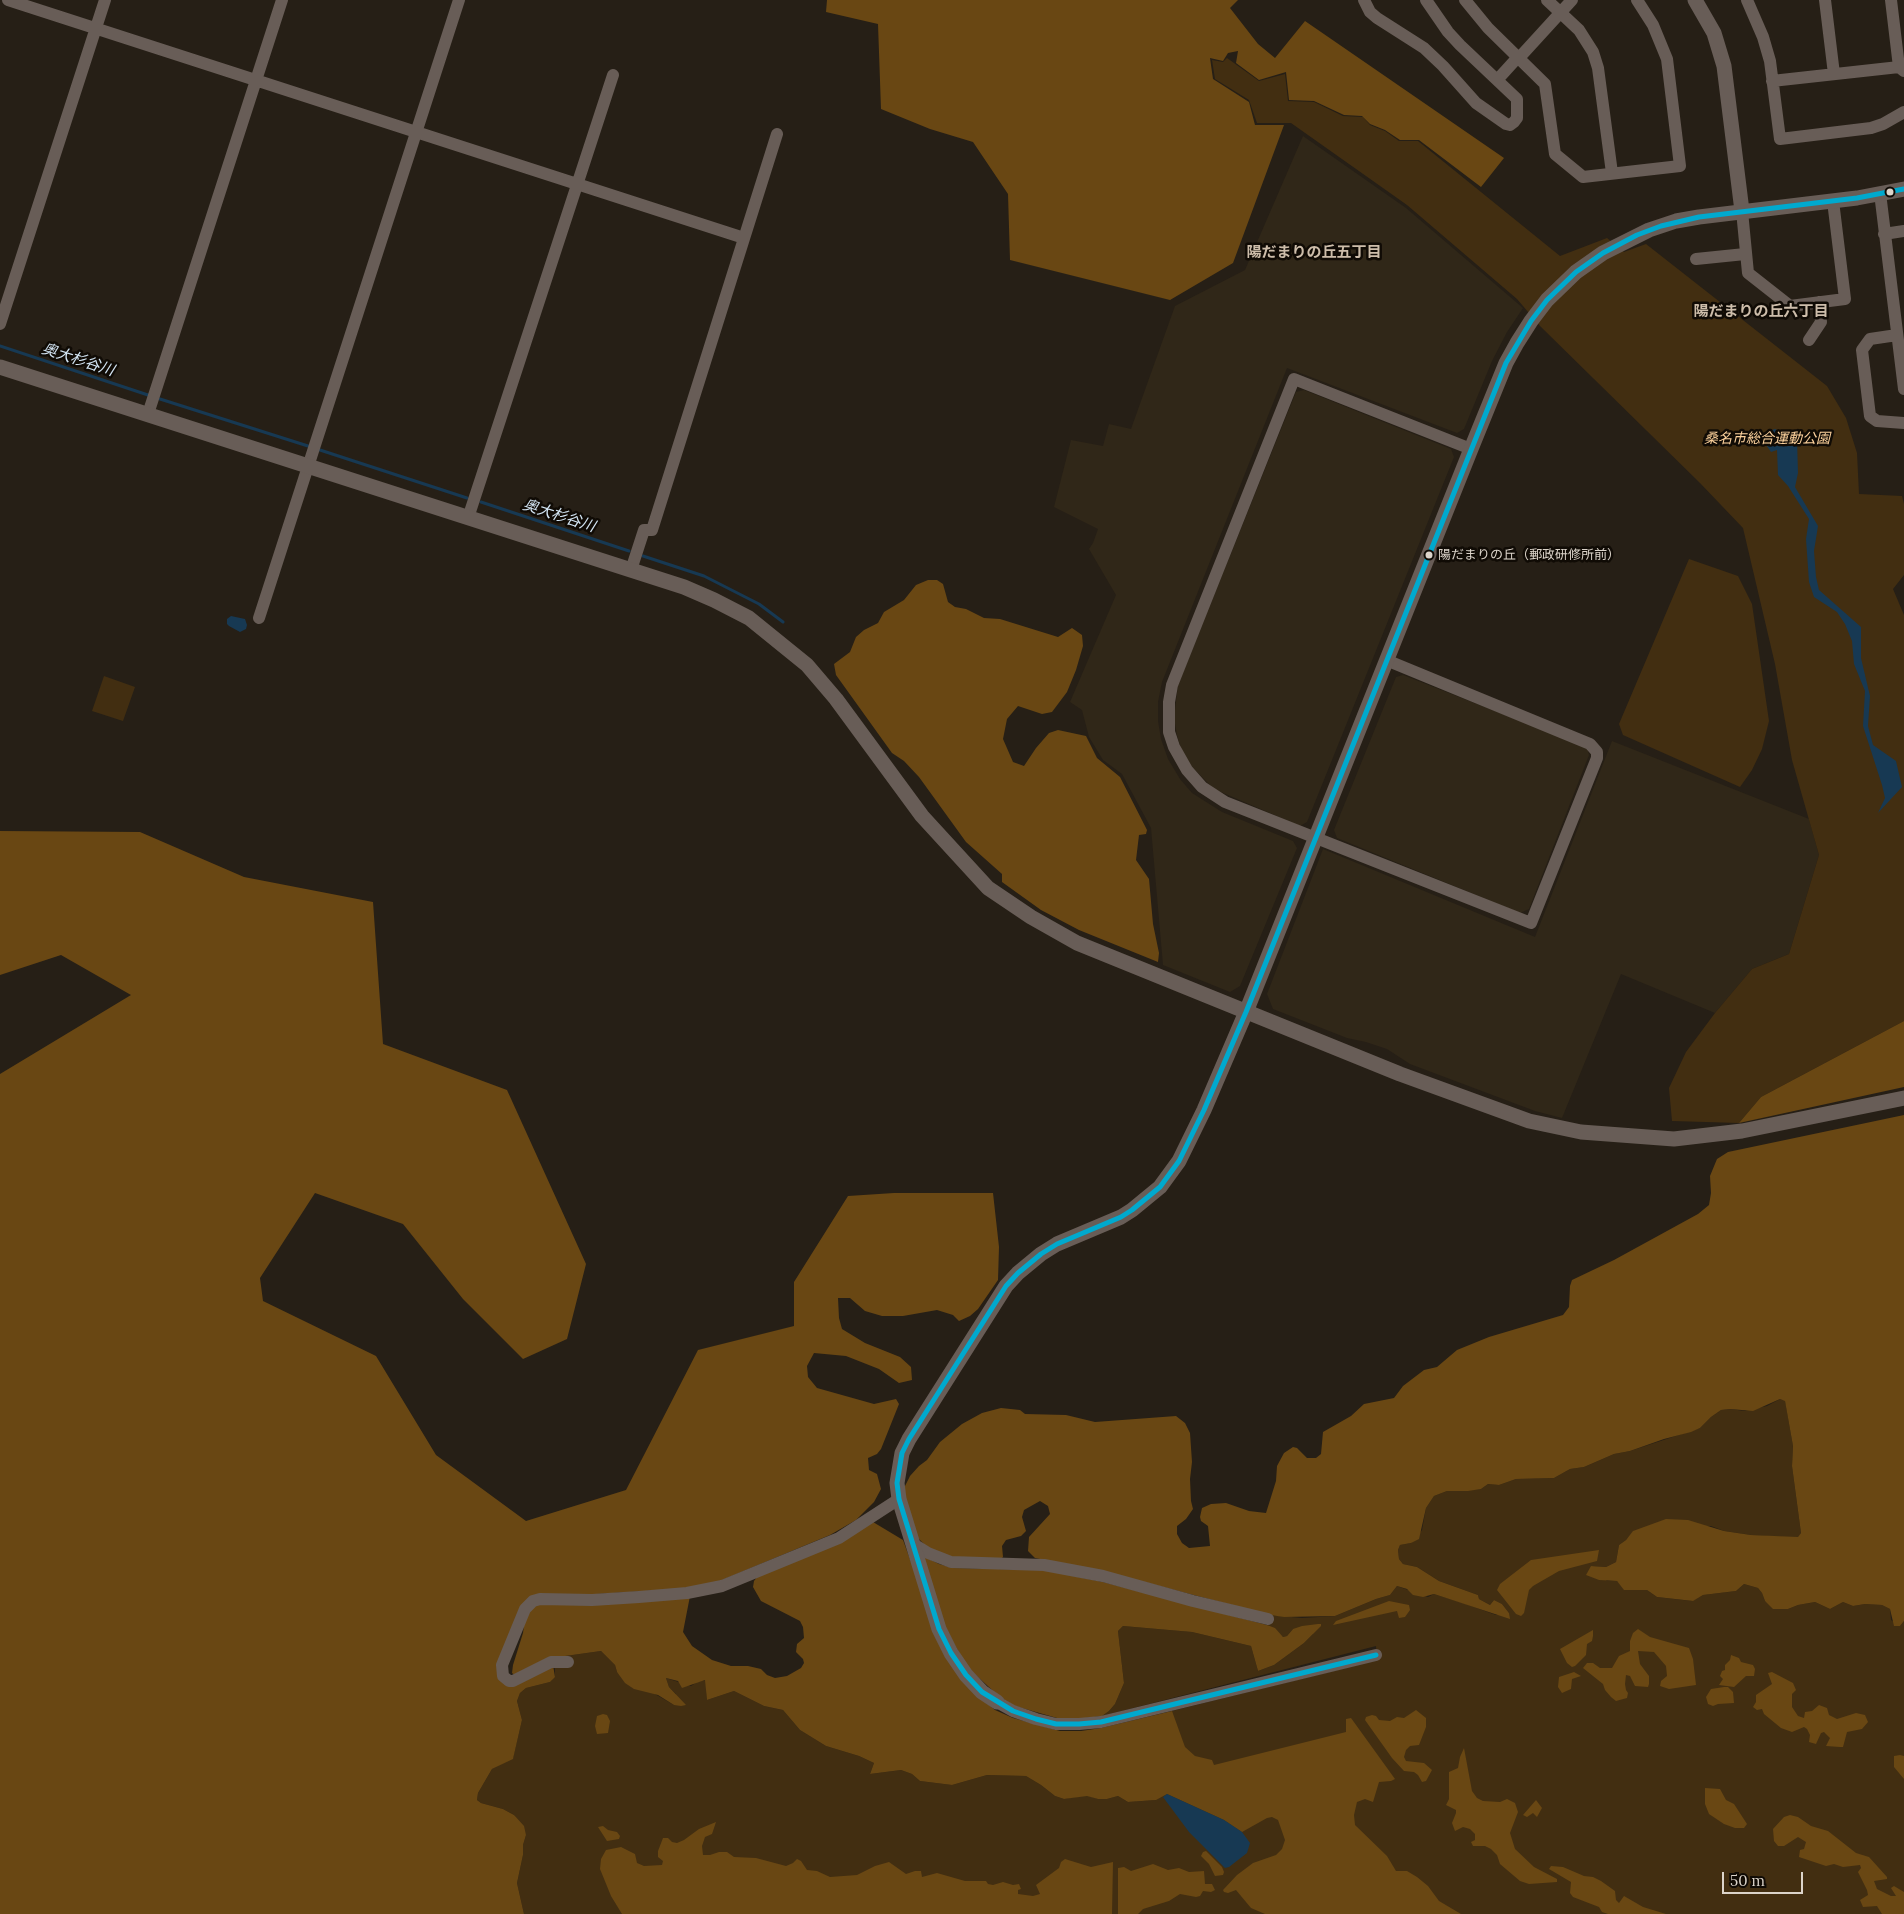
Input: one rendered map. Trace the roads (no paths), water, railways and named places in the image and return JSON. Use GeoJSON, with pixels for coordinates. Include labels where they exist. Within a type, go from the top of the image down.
{"type":"FeatureCollection","features":[{"type":"Feature","properties":{"kind":"street"},"geometry":{"type":"LineString","coordinates":[[8,0],[744,238]]}},
{"type":"Feature","properties":{"kind":"street"},"geometry":{"type":"LineString","coordinates":[[0,324],[105,0]]}},
{"type":"Feature","properties":{"kind":"street"},"geometry":{"type":"LineString","coordinates":[[148,414],[282,0]]}},
{"type":"Feature","properties":{"kind":"street"},"geometry":{"type":"LineString","coordinates":[[258,618],[459,0]]}},
{"type":"Feature","properties":{"kind":"street"},"geometry":{"type":"LineString","coordinates":[[1364,0],[1370,12],[1377,18],[1424,48],[1476,103],[1501,121],[1510,125],[1517,118],[1517,99],[1448,32],[1426,0]]}},
{"type":"Feature","properties":{"kind":"street"},"geometry":{"type":"LineString","coordinates":[[1465,0],[1488,28],[1546,84],[1555,154],[1583,177],[1680,166],[1667,59],[1656,30],[1637,0]]}},
{"type":"Feature","properties":{"kind":"street"},"geometry":{"type":"LineString","coordinates":[[1548,0],[1584,37],[1598,68],[1612,174]]}},
{"type":"Feature","properties":{"kind":"street"},"geometry":{"type":"LineString","coordinates":[[1498,79],[1572,0]]}},
{"type":"Feature","properties":{"kind":"street"},"geometry":{"type":"LineString","coordinates":[[1695,0],[1714,33],[1724,66],[1748,273],[1790,306],[1845,299],[1833,201]]}},
{"type":"Feature","properties":{"kind":"street"},"geometry":{"type":"LineString","coordinates":[[1747,0],[1763,37],[1770,61],[1780,139],[1871,128],[1883,124],[1904,112]]}},
{"type":"Feature","properties":{"kind":"street"},"geometry":{"type":"LineString","coordinates":[[1825,0],[1834,74]]}},
{"type":"Feature","properties":{"kind":"street"},"geometry":{"type":"LineString","coordinates":[[1772,81],[1901,69],[1891,0]]}},
{"type":"Feature","properties":{"kind":"street"},"geometry":{"type":"LineString","coordinates":[[468,518],[612,75]]}},
{"type":"Feature","properties":{"kind":"street"},"geometry":{"type":"LineString","coordinates":[[630,570],[644,530],[652,530],[778,134]]}},
{"type":"Feature","properties":{"kind":"street"},"geometry":{"type":"LineString","coordinates":[[1376,1655],[1101,1722],[1056,1724],[1013,1711],[982,1692],[966,1675],[951,1653],[939,1629],[899,1499],[897,1483],[902,1453],[1006,1286],[1018,1273],[1041,1254],[1065,1241],[1121,1217],[1144,1202],[1160,1187],[1179,1161],[1246,1012],[1506,362],[1531,321],[1547,300],[1576,272],[1602,253],[1637,235],[1661,226],[1687,219],[1857,198],[1880,192],[1904,189]]}},
{"type":"Feature","properties":{"kind":"street"},"geometry":{"type":"LineString","coordinates":[[1880,192],[1904,389]]}},
{"type":"Feature","properties":{"kind":"street"},"geometry":{"type":"LineString","coordinates":[[1884,234],[1904,231]]}},
{"type":"Feature","properties":{"kind":"street"},"geometry":{"type":"LineString","coordinates":[[1696,259],[1745,254]]}},
{"type":"Feature","properties":{"kind":"street"},"geometry":{"type":"LineString","coordinates":[[1809,340],[1821,322],[1819,302]]}},
{"type":"Feature","properties":{"kind":"street"},"geometry":{"type":"LineString","coordinates":[[1897,335],[1870,339],[1862,350],[1870,416],[1878,421],[1904,423]]}},
{"type":"Feature","properties":{"kind":"street"},"geometry":{"type":"LineString","coordinates":[[0,367],[684,588],[749,618],[806,665],[836,699],[922,816],[988,888],[1031,917],[1077,943],[1400,1074],[1530,1121],[1581,1132],[1674,1139],[1742,1131],[1904,1098]]}},
{"type":"Feature","properties":{"kind":"street"},"geometry":{"type":"LineString","coordinates":[[1386,660],[1590,744],[1597,752],[1597,758],[1531,923],[1225,802],[1202,787],[1187,770],[1177,754],[1169,732],[1169,702],[1172,685],[1294,380],[1471,449]]}},
{"type":"Feature","properties":{"kind":"street"},"geometry":{"type":"LineString","coordinates":[[568,1662],[550,1662],[513,1681],[509,1681],[503,1676],[502,1665],[525,1609],[534,1601],[540,1599],[592,1600],[639,1598],[687,1593],[722,1586],[839,1538],[899,1499]]}},
{"type":"Feature","properties":{"kind":"street"},"geometry":{"type":"LineString","coordinates":[[912,1543],[928,1554],[951,1562],[1044,1565],[1103,1576],[1268,1619]]}},
{"type":"Feature","properties":{"kind":"water"},"geometry":{"type":"Polygon","coordinates":[[[1775,429],[1797,439],[1798,473],[1795,487],[1818,526],[1814,551],[1819,590],[1861,627],[1861,658],[1870,696],[1868,726],[1873,745],[1896,761],[1902,787],[1878,813],[1885,798],[1863,726],[1865,691],[1854,664],[1852,641],[1845,624],[1837,612],[1814,597],[1809,582],[1806,539],[1809,519],[1788,486],[1778,475],[1777,450],[1771,452],[1764,442],[1766,432],[1775,429]]]}},
{"type":"Feature","properties":{"kind":"water"},"geometry":{"type":"Polygon","coordinates":[[[231,616],[245,619],[246,629],[240,632],[229,626],[227,619],[231,616]]]}},
{"type":"Feature","properties":{"kind":"water"},"geometry":{"type":"Polygon","coordinates":[[[1167,1794],[1224,1820],[1242,1832],[1250,1843],[1247,1853],[1225,1868],[1189,1832],[1163,1797],[1167,1794]]]}},
{"type":"Feature","properties":{"kind":"waterway","name":"奥大杉谷川"},"geometry":{"type":"LineString","coordinates":[[0,346],[148,395]]}},
{"type":"Feature","properties":{"kind":"waterway","name":"奥大杉谷川"},"geometry":{"type":"LineString","coordinates":[[160,399],[308,446]]}},
{"type":"Feature","properties":{"kind":"waterway","name":"奥大杉谷川"},"geometry":{"type":"LineString","coordinates":[[320,450],[467,498]]}},
{"type":"Feature","properties":{"kind":"waterway","name":"奥大杉谷川"},"geometry":{"type":"LineString","coordinates":[[481,502],[629,551]]}},
{"type":"Feature","properties":{"kind":"waterway","name":"奥大杉谷川"},"geometry":{"type":"LineString","coordinates":[[643,556],[704,576],[759,604],[783,622]]}},
{"type":"Feature","properties":{"kind":"place","name":"陽だまりの丘（郵政研修所前）"},"geometry":{"type":"Point","coordinates":[1429,555]}},
{"type":"Feature","properties":{"kind":"district","name":"陽だまりの丘五丁目"},"geometry":{"type":"Point","coordinates":[1314,253]}},
{"type":"Feature","properties":{"kind":"district","name":"陽だまりの丘六丁目"},"geometry":{"type":"Point","coordinates":[1761,312]}},
{"type":"Feature","properties":{"kind":"park label","name":"桑名市総合運動公園"},"geometry":{"type":"Point","coordinates":[1767,439]}}]}
